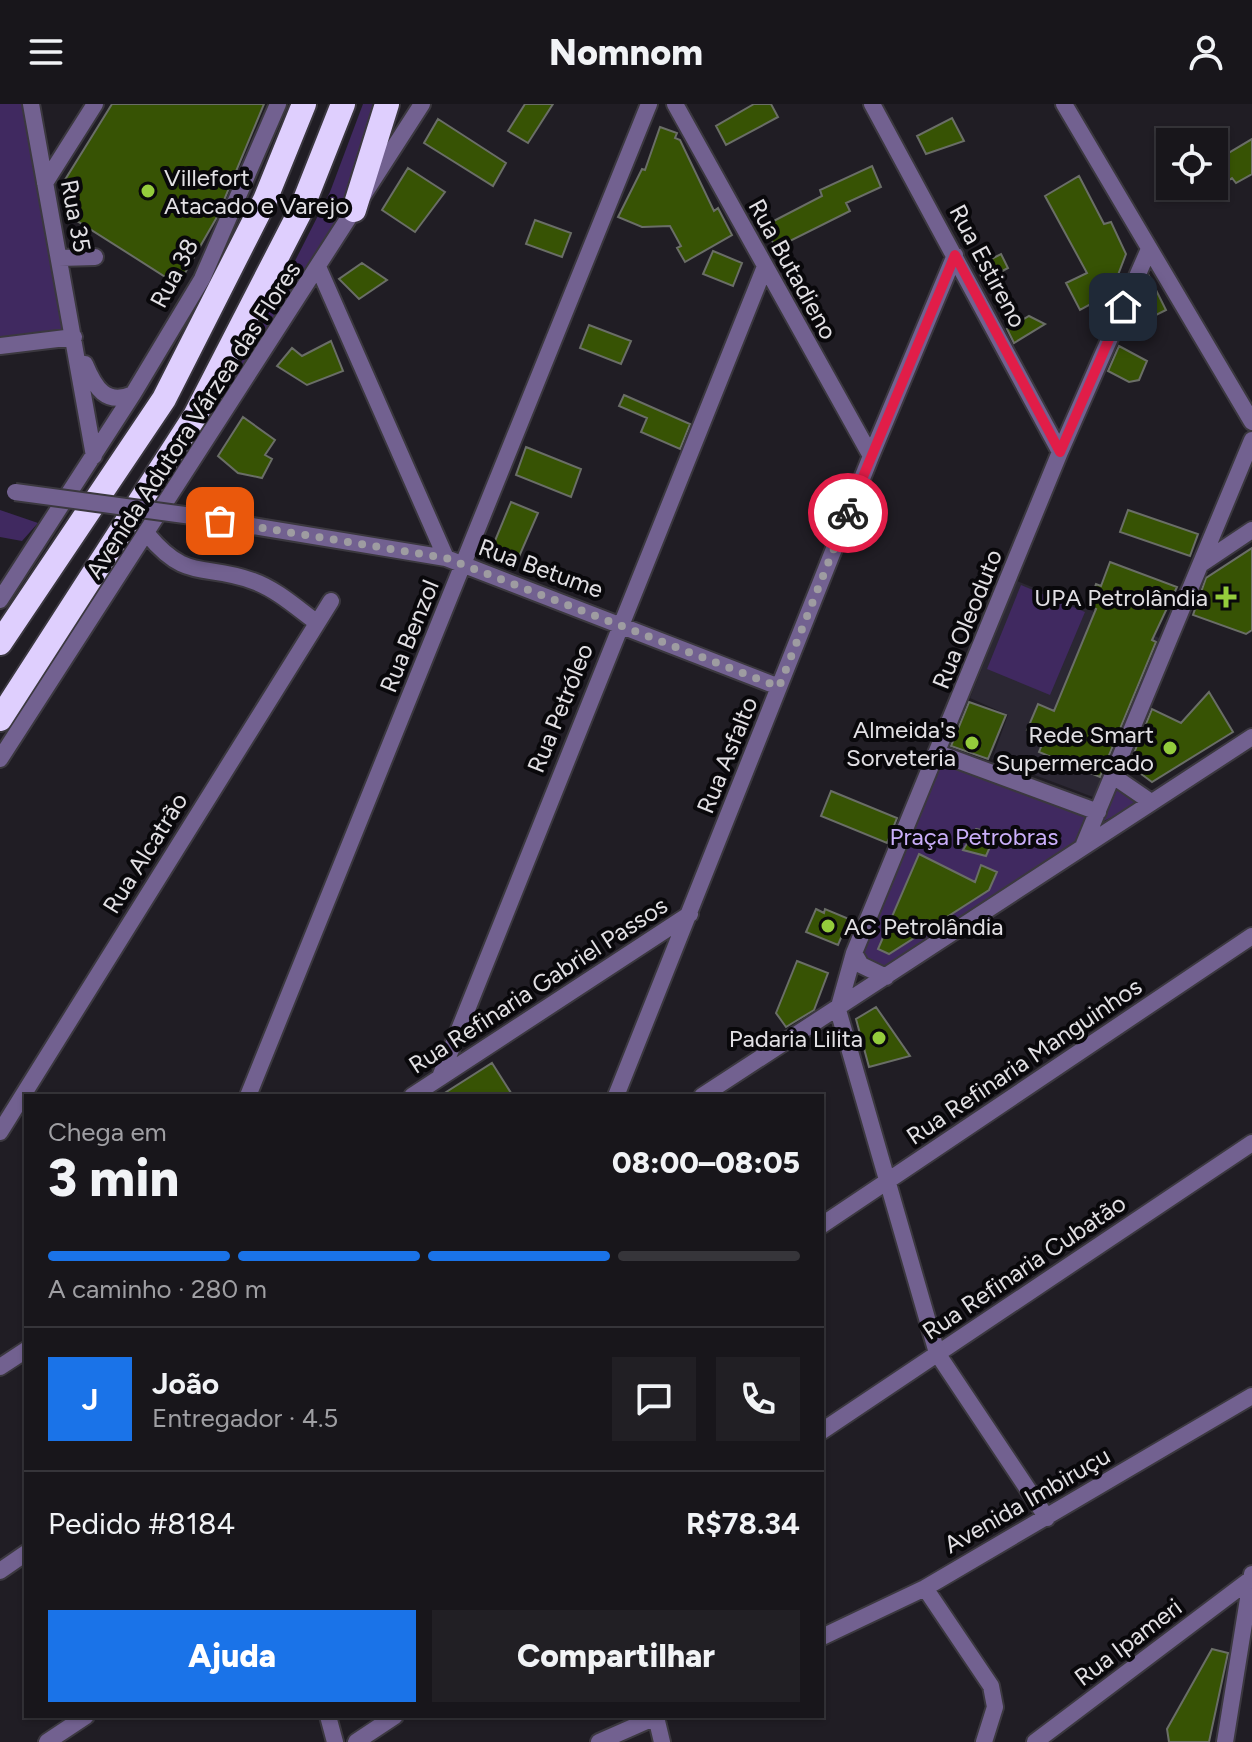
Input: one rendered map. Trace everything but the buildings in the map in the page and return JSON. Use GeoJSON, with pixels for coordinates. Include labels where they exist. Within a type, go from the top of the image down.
{"type":"FeatureCollection","features":[{"type":"Feature","properties":{"kind":"highway"},"geometry":{"type":"LineString","coordinates":[[0,643],[164,399],[265,200],[304,104]]}},
{"type":"Feature","properties":{"kind":"highway"},"geometry":{"type":"LineString","coordinates":[[0,719],[195,416],[301,210],[343,104]]}},
{"type":"Feature","properties":{"kind":"highway"},"geometry":{"type":"LineString","coordinates":[[354,210],[387,104]]}},
{"type":"Feature","properties":{"kind":"street","name":"Rua 35"},"geometry":{"type":"LineString","coordinates":[[31,104],[94,456]]}},
{"type":"Feature","properties":{"kind":"street"},"geometry":{"type":"LineString","coordinates":[[45,183],[95,104]]}},
{"type":"Feature","properties":{"kind":"street","name":"Rua 38"},"geometry":{"type":"LineString","coordinates":[[94,456],[202,279],[278,104]]}},
{"type":"Feature","properties":{"kind":"street","name":"Avenida Adutora Várzea das Flores"},"geometry":{"type":"LineString","coordinates":[[0,759],[148,535],[422,104]]}},
{"type":"Feature","properties":{"kind":"street","name":"Rua Benzol"},"geometry":{"type":"LineString","coordinates":[[249,1094],[649,104]]}},
{"type":"Feature","properties":{"kind":"street","name":"Rua Butadieno"},"geometry":{"type":"LineString","coordinates":[[675,104],[764,269],[871,456]]}},
{"type":"Feature","properties":{"kind":"street","name":"Rua Estireno"},"geometry":{"type":"LineString","coordinates":[[872,104],[1060,452]]}},
{"type":"Feature","properties":{"kind":"street"},"geometry":{"type":"LineString","coordinates":[[1064,104],[1252,422]]}},
{"type":"Feature","properties":{"kind":"street","name":"Rua Oleoduto"},"geometry":{"type":"LineString","coordinates":[[838,1010],[854,953],[1060,452],[1149,249]]}},
{"type":"Feature","properties":{"kind":"street","name":"Rua Asfalto"},"geometry":{"type":"LineString","coordinates":[[617,1094],[871,456],[955,255]]}},
{"type":"Feature","properties":{"kind":"street"},"geometry":{"type":"LineString","coordinates":[[59,258],[95,257]]}},
{"type":"Feature","properties":{"kind":"street","name":"Rua Betume"},"geometry":{"type":"LineString","coordinates":[[319,269],[446,558],[779,687]]}},
{"type":"Feature","properties":{"kind":"street","name":"Rua Petróleo"},"geometry":{"type":"LineString","coordinates":[[440,1077],[764,269]]}},
{"type":"Feature","properties":{"kind":"street","name":"Rua 35"},"geometry":{"type":"LineString","coordinates":[[74,337],[92,381],[105,397],[119,400],[133,394]]}},
{"type":"Feature","properties":{"kind":"street"},"geometry":{"type":"LineString","coordinates":[[0,346],[74,337]]}},
{"type":"Feature","properties":{"kind":"street"},"geometry":{"type":"LineString","coordinates":[[1083,846],[1252,440]]}},
{"type":"Feature","properties":{"kind":"street"},"geometry":{"type":"LineString","coordinates":[[0,600],[94,456]]}},
{"type":"Feature","properties":{"kind":"street"},"geometry":{"type":"LineString","coordinates":[[8,492],[192,516],[446,558]]}},
{"type":"Feature","properties":{"kind":"street"},"geometry":{"type":"LineString","coordinates":[[1201,564],[1252,530]]}},
{"type":"Feature","properties":{"kind":"street"},"geometry":{"type":"LineString","coordinates":[[148,535],[165,556],[188,569],[254,581],[316,622]]}},
{"type":"Feature","properties":{"kind":"street","name":"Rua Alcatrão"},"geometry":{"type":"LineString","coordinates":[[0,1132],[331,601]]}},
{"type":"Feature","properties":{"kind":"street"},"geometry":{"type":"LineString","coordinates":[[705,1094],[1252,737]]}},
{"type":"Feature","properties":{"kind":"street"},"geometry":{"type":"LineString","coordinates":[[938,753],[1098,812]]}},
{"type":"Feature","properties":{"kind":"street"},"geometry":{"type":"LineString","coordinates":[[1113,776],[1151,802]]}},
{"type":"Feature","properties":{"kind":"street","name":"Rua Refinaria Gabriel Passos"},"geometry":{"type":"LineString","coordinates":[[415,1094],[690,914]]}},
{"type":"Feature","properties":{"kind":"street","name":"Rua Refinaria Manguinhos"},"geometry":{"type":"LineString","coordinates":[[824,1224],[1252,936]]}},
{"type":"Feature","properties":{"kind":"street"},"geometry":{"type":"LineString","coordinates":[[854,953],[861,965],[886,977]]}},
{"type":"Feature","properties":{"kind":"street"},"geometry":{"type":"LineString","coordinates":[[838,1010],[937,1353],[1047,1518]]}},
{"type":"Feature","properties":{"kind":"street","name":"Rua Refinaria Cubatão"},"geometry":{"type":"LineString","coordinates":[[824,1430],[1252,1143]]}},
{"type":"Feature","properties":{"kind":"street"},"geometry":{"type":"LineString","coordinates":[[0,1367],[24,1351]]}},
{"type":"Feature","properties":{"kind":"street","name":"Avenida Imbiruçu"},"geometry":{"type":"LineString","coordinates":[[824,1636],[925,1588],[1252,1396]]}},
{"type":"Feature","properties":{"kind":"street"},"geometry":{"type":"LineString","coordinates":[[0,1571],[24,1554]]}},
{"type":"Feature","properties":{"kind":"street"},"geometry":{"type":"LineString","coordinates":[[1225,1742],[1251,1576]]}},
{"type":"Feature","properties":{"kind":"street","name":"Rua Ipameri"},"geometry":{"type":"LineString","coordinates":[[1035,1742],[1251,1576]]}},
{"type":"Feature","properties":{"kind":"street"},"geometry":{"type":"LineString","coordinates":[[925,1588],[991,1686],[995,1707],[984,1742]]}},
{"type":"Feature","properties":{"kind":"street"},"geometry":{"type":"LineString","coordinates":[[47,1742],[83,1718]]}},
{"type":"Feature","properties":{"kind":"street"},"geometry":{"type":"LineString","coordinates":[[329,1718],[335,1742]]}},
{"type":"Feature","properties":{"kind":"street"},"geometry":{"type":"LineString","coordinates":[[356,1742],[392,1718]]}},
{"type":"Feature","properties":{"kind":"street"},"geometry":{"type":"LineString","coordinates":[[599,1742],[653,1718]]}},
{"type":"Feature","properties":{"kind":"street"},"geometry":{"type":"LineString","coordinates":[[657,1718],[662,1742]]}},
{"type":"Feature","properties":{"kind":"shaded area"},"geometry":{"type":"Polygon","coordinates":[[[1017,581],[1162,639],[1093,797],[992,759],[1008,715],[970,698],[1017,581]]]}},
{"type":"Feature","properties":{"kind":"green space"},"geometry":{"type":"Polygon","coordinates":[[[0,104],[28,104],[67,331],[0,340],[0,104]]]}},
{"type":"Feature","properties":{"kind":"green space"},"geometry":{"type":"Polygon","coordinates":[[[363,104],[377,104],[363,164],[323,247],[160,503],[262,326],[330,192],[363,104]]]}},
{"type":"Feature","properties":{"kind":"green space"},"geometry":{"type":"Polygon","coordinates":[[[0,510],[38,523],[22,541],[0,537],[0,510]]]}},
{"type":"Feature","properties":{"kind":"green space"},"geometry":{"type":"Polygon","coordinates":[[[1021,585],[1085,612],[1050,695],[987,669],[1021,585]]]}},
{"type":"Feature","properties":{"kind":"green space","name":"Praça Petrobras"},"geometry":{"type":"Polygon","coordinates":[[[941,757],[1086,815],[1075,846],[882,970],[866,963],[859,952],[941,757]]]}},
{"type":"Feature","properties":{"kind":"green space","name":"Praça Petrobras"},"geometry":{"type":"Polygon","coordinates":[[[1116,788],[1138,804],[1102,822],[1116,788]]]}},
{"type":"Feature","properties":{"kind":"way so far"},"geometry":{"type":"LineString","coordinates":[[220,521],[446,558],[779,687],[848,513]]}},
{"type":"Feature","properties":{"kind":"place","name":"Villefort Atacado e Varejo"},"geometry":{"type":"Point","coordinates":[148,191]}},
{"type":"Feature","properties":{"kind":"place","name":"UPA Petrolândia"},"geometry":{"type":"Point","coordinates":[1226,597]}},
{"type":"Feature","properties":{"kind":"place","name":"Almeida's Sorveteria"},"geometry":{"type":"Point","coordinates":[972,743]}},
{"type":"Feature","properties":{"kind":"place","name":"Rede Smart Supermercado"},"geometry":{"type":"Point","coordinates":[1170,748]}},
{"type":"Feature","properties":{"kind":"place","name":"AC Petrolândia"},"geometry":{"type":"Point","coordinates":[828,926]}},
{"type":"Feature","properties":{"kind":"place","name":"Padaria Lilita"},"geometry":{"type":"Point","coordinates":[879,1038]}},
{"type":"Feature","properties":{"kind":"route"},"geometry":{"type":"LineString","coordinates":[[848,513],[955,255],[1060,452],[1123,307]]}}]}
